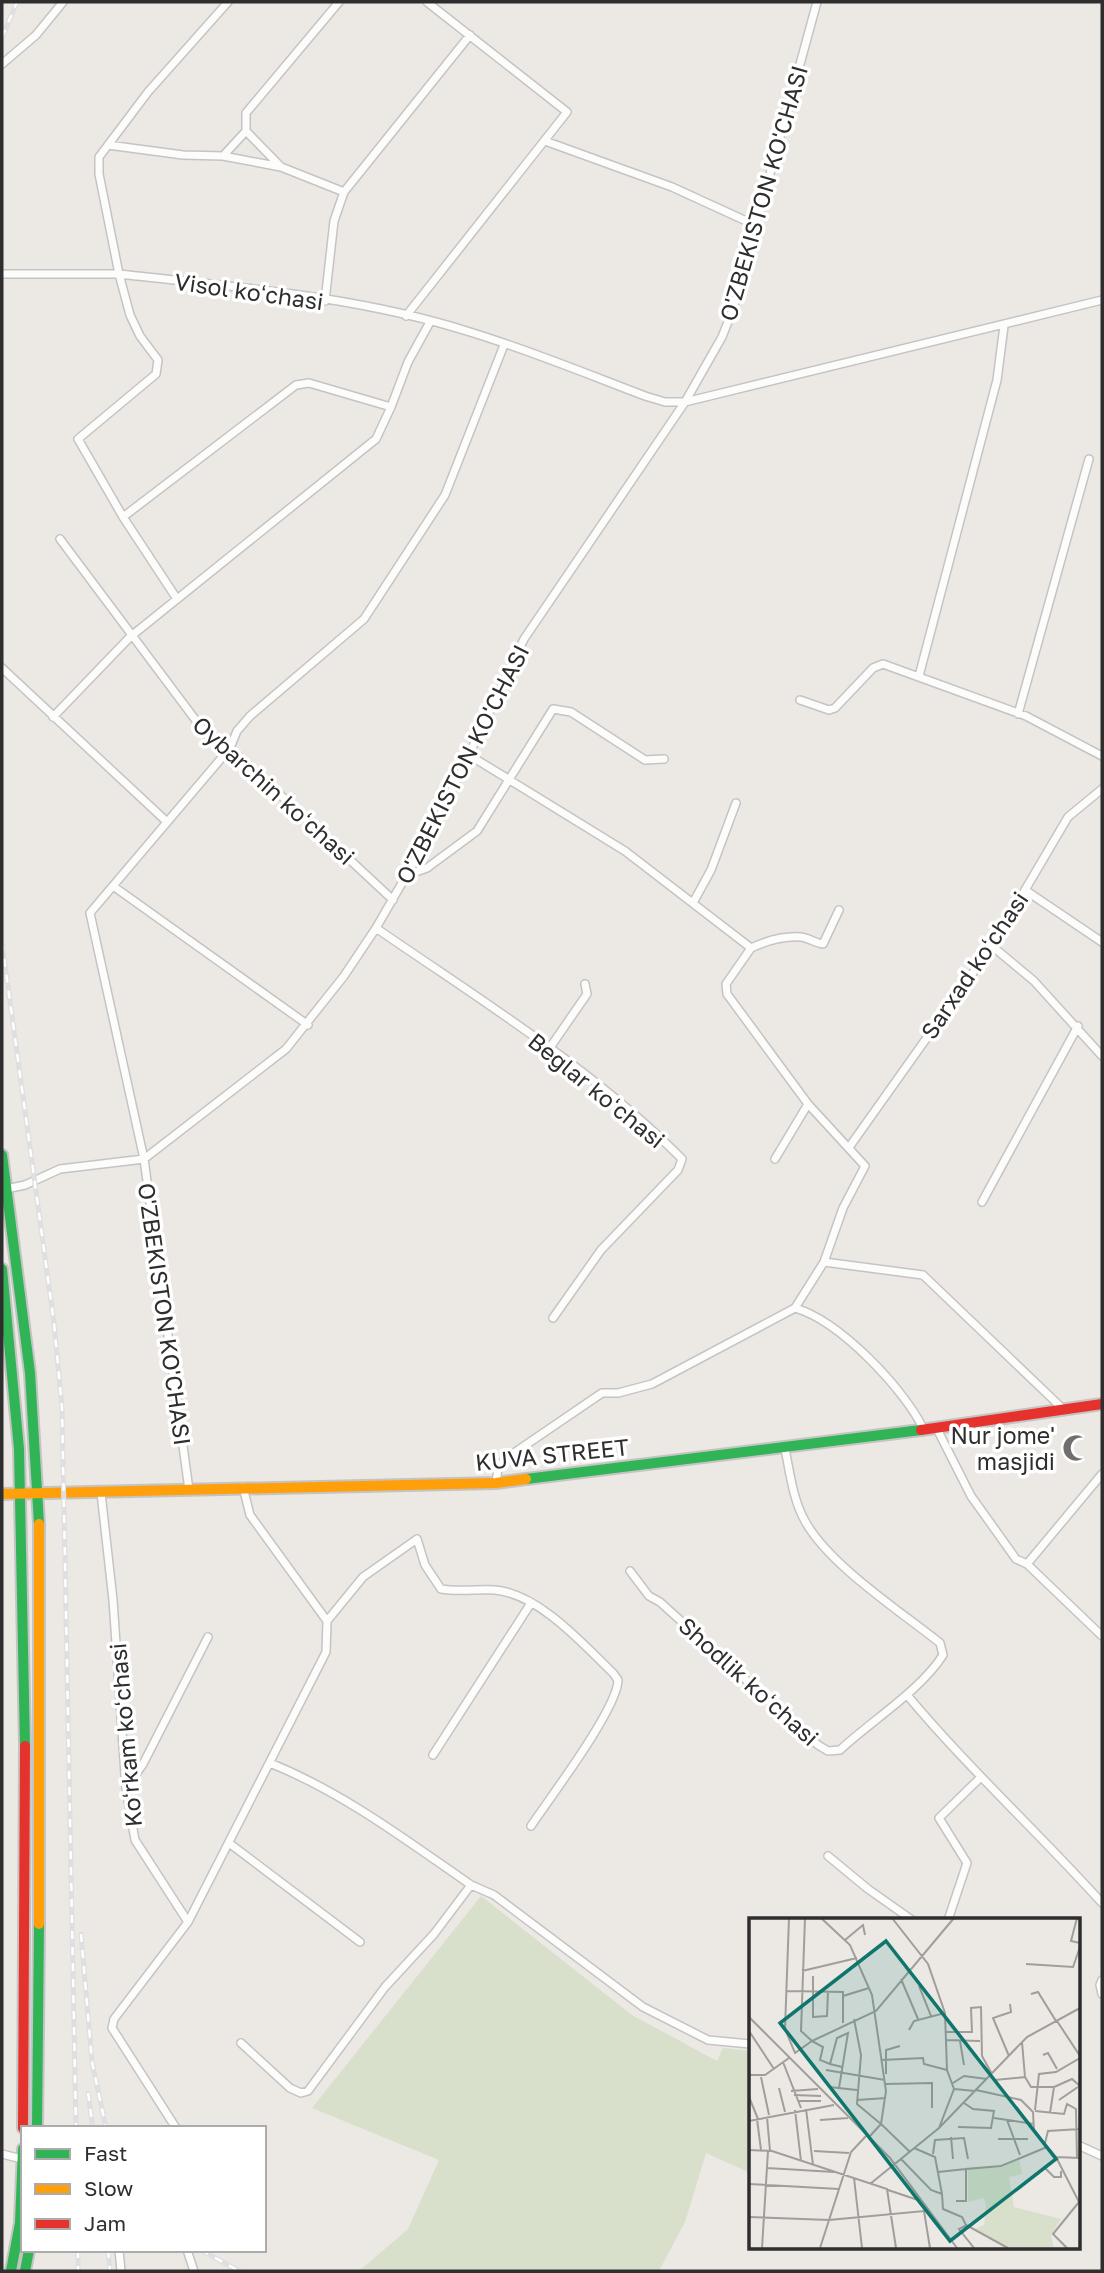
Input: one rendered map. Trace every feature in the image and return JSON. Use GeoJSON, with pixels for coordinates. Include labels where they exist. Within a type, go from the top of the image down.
{"type":"FeatureCollection","features":[{"type":"Feature","properties":{"kind":"main road"},"geometry":{"type":"LineString","coordinates":[[2,1155],[30,1373],[38,1495],[37,2126]]}},
{"type":"Feature","properties":{"kind":"main road"},"geometry":{"type":"LineString","coordinates":[[2,1269],[21,1434],[23,1494],[23,2126]]}},
{"type":"Feature","properties":{"kind":"main road","name":"KUVA STREET"},"geometry":{"type":"LineString","coordinates":[[2,1494],[496,1483],[786,1449],[1102,1404]]}},
{"type":"Feature","properties":{"kind":"main road"},"geometry":{"type":"LineString","coordinates":[[25,1880],[39,1880]]}},
{"type":"Feature","properties":{"kind":"main road"},"geometry":{"type":"LineString","coordinates":[[23,2079],[37,2079]]}},
{"type":"Feature","properties":{"kind":"main road"},"geometry":{"type":"LineString","coordinates":[[11,2271],[20,2223],[21,2190]]}},
{"type":"Feature","properties":{"kind":"main road"},"geometry":{"type":"LineString","coordinates":[[25,2271],[29,2252]]}},
{"type":"Feature","properties":{"kind":"street"},"geometry":{"type":"LineString","coordinates":[[2,64],[36,35],[63,2]]}},
{"type":"Feature","properties":{"kind":"street"},"geometry":{"type":"LineString","coordinates":[[177,599],[123,517],[78,439],[156,374],[159,368],[158,360],[130,315],[99,174],[99,157],[148,92],[228,2]]}},
{"type":"Feature","properties":{"kind":"street"},"geometry":{"type":"LineString","coordinates":[[223,156],[246,131],[246,113],[339,2]]}},
{"type":"Feature","properties":{"kind":"street"},"geometry":{"type":"LineString","coordinates":[[406,316],[568,112],[427,2]]}},
{"type":"Feature","properties":{"kind":"street","name":"O'ZBEKISTON KO'CHASI"},"geometry":{"type":"LineString","coordinates":[[189,1490],[144,1159],[286,1049],[308,1025],[410,874],[530,630],[685,402],[722,337],[741,283],[817,2]]}},
{"type":"Feature","properties":{"kind":"street"},"geometry":{"type":"LineString","coordinates":[[325,300],[334,221],[344,192],[470,35]]}},
{"type":"Feature","properties":{"kind":"street"},"geometry":{"type":"LineString","coordinates":[[246,131],[281,167]]}},
{"type":"Feature","properties":{"kind":"street"},"geometry":{"type":"LineString","coordinates":[[545,141],[671,187],[755,225]]}},
{"type":"Feature","properties":{"kind":"street"},"geometry":{"type":"LineString","coordinates":[[108,145],[183,155],[223,156],[281,167],[344,192]]}},
{"type":"Feature","properties":{"kind":"street","name":"Visol koʻchasi"},"geometry":{"type":"LineString","coordinates":[[2,274],[119,274],[325,300],[430,322],[504,345],[645,396],[665,402],[685,402]]}},
{"type":"Feature","properties":{"kind":"street"},"geometry":{"type":"LineString","coordinates":[[685,402],[1102,300]]}},
{"type":"Feature","properties":{"kind":"street"},"geometry":{"type":"LineString","coordinates":[[53,717],[130,637],[376,439],[408,362],[430,322]]}},
{"type":"Feature","properties":{"kind":"street"},"geometry":{"type":"LineString","coordinates":[[919,676],[997,380],[1004,326]]}},
{"type":"Feature","properties":{"kind":"street"},"geometry":{"type":"LineString","coordinates":[[6,1189],[25,1185],[60,1169],[144,1159],[90,913],[230,748],[237,731],[250,716],[364,619],[445,495],[504,345]]}},
{"type":"Feature","properties":{"kind":"street"},"geometry":{"type":"LineString","coordinates":[[123,517],[296,385],[309,383],[391,407]]}},
{"type":"Feature","properties":{"kind":"street"},"geometry":{"type":"LineString","coordinates":[[1018,714],[1090,459]]}},
{"type":"Feature","properties":{"kind":"street","name":"Oybarchin koʻchasi"},"geometry":{"type":"LineString","coordinates":[[60,539],[130,637],[205,734],[230,748],[393,900]]}},
{"type":"Feature","properties":{"kind":"street"},"geometry":{"type":"LineString","coordinates":[[800,700],[829,710],[835,708],[873,668],[883,664],[1018,714],[1102,756]]}},
{"type":"Feature","properties":{"kind":"street"},"geometry":{"type":"LineString","coordinates":[[2,667],[166,821]]}},
{"type":"Feature","properties":{"kind":"street"},"geometry":{"type":"LineString","coordinates":[[410,874],[427,868],[477,831],[548,713],[556,708],[571,712],[645,760],[664,760]]}},
{"type":"Feature","properties":{"kind":"street"},"geometry":{"type":"LineString","coordinates":[[469,755],[625,851],[694,901],[751,948]]}},
{"type":"Feature","properties":{"kind":"street","name":"Sarxad koʻchasi"},"geometry":{"type":"LineString","coordinates":[[849,1146],[992,946],[1068,817],[1102,789]]}},
{"type":"Feature","properties":{"kind":"street"},"geometry":{"type":"LineString","coordinates":[[694,901],[711,870],[736,803]]}},
{"type":"Feature","properties":{"kind":"street"},"geometry":{"type":"LineString","coordinates":[[113,886],[308,1025]]}},
{"type":"Feature","properties":{"kind":"street"},"geometry":{"type":"LineString","coordinates":[[1025,890],[1102,942]]}},
{"type":"Feature","properties":{"kind":"street"},"geometry":{"type":"LineString","coordinates":[[496,1483],[498,1468],[505,1460],[593,1398],[602,1393],[618,1393],[652,1384],[681,1371],[743,1333],[795,1308],[824,1262],[843,1208],[865,1170],[863,1161],[808,1104],[772,1059],[725,990],[728,981],[751,948],[765,942],[803,937],[823,944],[839,911]]}},
{"type":"Feature","properties":{"kind":"street","name":"Beglar koʻchasi"},"geometry":{"type":"LineString","coordinates":[[376,928],[549,1049],[607,1094],[678,1155],[682,1163],[601,1250],[553,1318]]}},
{"type":"Feature","properties":{"kind":"street"},"geometry":{"type":"LineString","coordinates":[[992,946],[1077,1026],[1102,1056]]}},
{"type":"Feature","properties":{"kind":"street"},"geometry":{"type":"LineString","coordinates":[[549,1049],[587,993],[585,984]]}},
{"type":"Feature","properties":{"kind":"street"},"geometry":{"type":"LineString","coordinates":[[982,1202],[1077,1026]]}},
{"type":"Feature","properties":{"kind":"street"},"geometry":{"type":"LineString","coordinates":[[775,1158],[808,1104]]}},
{"type":"Feature","properties":{"kind":"street"},"geometry":{"type":"LineString","coordinates":[[824,1262],[923,1275],[1062,1408]]}},
{"type":"Feature","properties":{"kind":"street"},"geometry":{"type":"LineString","coordinates":[[795,1308],[821,1321],[863,1353],[911,1403],[923,1428]]}},
{"type":"Feature","properties":{"kind":"street"},"geometry":{"type":"LineString","coordinates":[[936,1427],[971,1496],[1016,1559],[1027,1564],[1102,1636]]}},
{"type":"Feature","properties":{"kind":"street","name":"Shodlik koʻchasi"},"geometry":{"type":"LineString","coordinates":[[630,1571],[649,1596],[660,1602],[828,1751],[839,1750],[907,1695],[936,1666],[943,1655],[940,1643],[838,1560],[813,1534],[795,1496],[786,1449]]}},
{"type":"Feature","properties":{"kind":"street"},"geometry":{"type":"LineString","coordinates":[[1027,1564],[1102,1474]]}},
{"type":"Feature","properties":{"kind":"street"},"geometry":{"type":"LineString","coordinates":[[243,1487],[250,1515],[327,1621]]}},
{"type":"Feature","properties":{"kind":"street","name":"Koʻrkam koʻchasi"},"geometry":{"type":"LineString","coordinates":[[101,1493],[113,1600],[126,1789],[135,1840],[188,1922]]}},
{"type":"Feature","properties":{"kind":"street"},"geometry":{"type":"LineString","coordinates":[[175,2126],[112,2028],[114,2019],[188,1922],[326,1652],[327,1621],[363,1577],[417,1539],[425,1565],[441,1590],[496,1590],[524,1598],[570,1632],[618,1680],[616,1691],[585,1745],[531,1826]]}},
{"type":"Feature","properties":{"kind":"street"},"geometry":{"type":"LineString","coordinates":[[433,1755],[531,1603]]}},
{"type":"Feature","properties":{"kind":"street"},"geometry":{"type":"LineString","coordinates":[[126,1789],[143,1764],[208,1637]]}},
{"type":"Feature","properties":{"kind":"street"},"geometry":{"type":"LineString","coordinates":[[907,1695],[952,1749],[1102,1903]]}},
{"type":"Feature","properties":{"kind":"street"},"geometry":{"type":"LineString","coordinates":[[271,1763],[313,1780],[385,1825],[471,1885],[494,1895],[643,2007],[708,2040],[749,2044]]}},
{"type":"Feature","properties":{"kind":"street"},"geometry":{"type":"LineString","coordinates":[[949,1918],[967,1863],[939,1818],[981,1777]]}},
{"type":"Feature","properties":{"kind":"street"},"geometry":{"type":"LineString","coordinates":[[229,1843],[360,1942]]}},
{"type":"Feature","properties":{"kind":"street"},"geometry":{"type":"LineString","coordinates":[[828,1856],[909,1918]]}},
{"type":"Feature","properties":{"kind":"street"},"geometry":{"type":"LineString","coordinates":[[241,2043],[290,2088],[304,2093],[384,1987],[433,1934],[471,1885]]}},
{"type":"Feature","properties":{"kind":"street"},"geometry":{"type":"LineString","coordinates":[[1102,1980],[1102,1994]]}},
{"type":"Feature","properties":{"kind":"street"},"geometry":{"type":"LineString","coordinates":[[1080,2146],[1102,2156]]}},
{"type":"Feature","properties":{"kind":"street"},"geometry":{"type":"LineString","coordinates":[[2,2154],[21,2158]]}},
{"type":"Feature","properties":{"kind":"street"},"geometry":{"type":"LineString","coordinates":[[119,2252],[121,2271]]}},
{"type":"Feature","properties":{"kind":"street"},"geometry":{"type":"LineString","coordinates":[[186,2252],[194,2271]]}},
{"type":"Feature","properties":{"kind":"green space"},"geometry":{"type":"Polygon","coordinates":[[[481,1896],[632,2015],[717,2061],[723,2048],[749,2051],[749,2173],[706,2153],[685,2222],[659,2271],[359,2271],[408,2229],[439,2160],[312,2108],[481,1896]]]}},
{"type":"Feature","properties":{"kind":"railway"},"geometry":{"type":"LineString","coordinates":[[2,37],[17,2]]}},
{"type":"Feature","properties":{"kind":"railway"},"geometry":{"type":"LineString","coordinates":[[2,943],[54,1323],[62,1408],[76,2126]]}},
{"type":"Feature","properties":{"kind":"railway"},"geometry":{"type":"LineString","coordinates":[[81,1934],[92,2062],[106,2126]]}},
{"type":"Feature","properties":{"kind":"railway"},"geometry":{"type":"LineString","coordinates":[[88,2093],[93,2126]]}},
{"type":"Feature","properties":{"kind":"railway"},"geometry":{"type":"LineString","coordinates":[[78,2252],[78,2271]]}},
{"type":"Feature","properties":{"kind":"railway"},"geometry":{"type":"LineString","coordinates":[[108,2252],[110,2271]]}},
{"type":"Feature","properties":{"kind":"railway"},"geometry":{"type":"LineString","coordinates":[[205,2252],[239,2271]]}},
{"type":"Feature","properties":{"kind":"traffic: fast"},"geometry":{"type":"LineString","coordinates":[[2,1155],[30,1373],[39,1524]]}},
{"type":"Feature","properties":{"kind":"traffic: fast"},"geometry":{"type":"LineString","coordinates":[[2,1269],[19,1449],[25,1746]]}},
{"type":"Feature","properties":{"kind":"traffic: fast"},"geometry":{"type":"LineString","coordinates":[[526,1479],[921,1430]]}},
{"type":"Feature","properties":{"kind":"traffic: fast"},"geometry":{"type":"LineString","coordinates":[[37,2126],[39,1924]]}},
{"type":"Feature","properties":{"kind":"traffic: fast"},"geometry":{"type":"LineString","coordinates":[[11,2271],[20,2223],[21,2198]]}},
{"type":"Feature","properties":{"kind":"traffic: fast"},"geometry":{"type":"LineString","coordinates":[[25,2271],[29,2252]]}},
{"type":"Feature","properties":{"kind":"traffic: slow"},"geometry":{"type":"LineString","coordinates":[[2,1494],[496,1483],[526,1479]]}},
{"type":"Feature","properties":{"kind":"traffic: slow"},"geometry":{"type":"LineString","coordinates":[[39,1524],[39,1924]]}},
{"type":"Feature","properties":{"kind":"traffic: jam"},"geometry":{"type":"LineString","coordinates":[[921,1430],[1102,1404]]}},
{"type":"Feature","properties":{"kind":"traffic: jam"},"geometry":{"type":"LineString","coordinates":[[23,2126],[25,1746]]}},
{"type":"Feature","properties":{"kind":"place","name":"Nur jome' masjidi"},"geometry":{"type":"Point","coordinates":[1076,1448]}}]}
